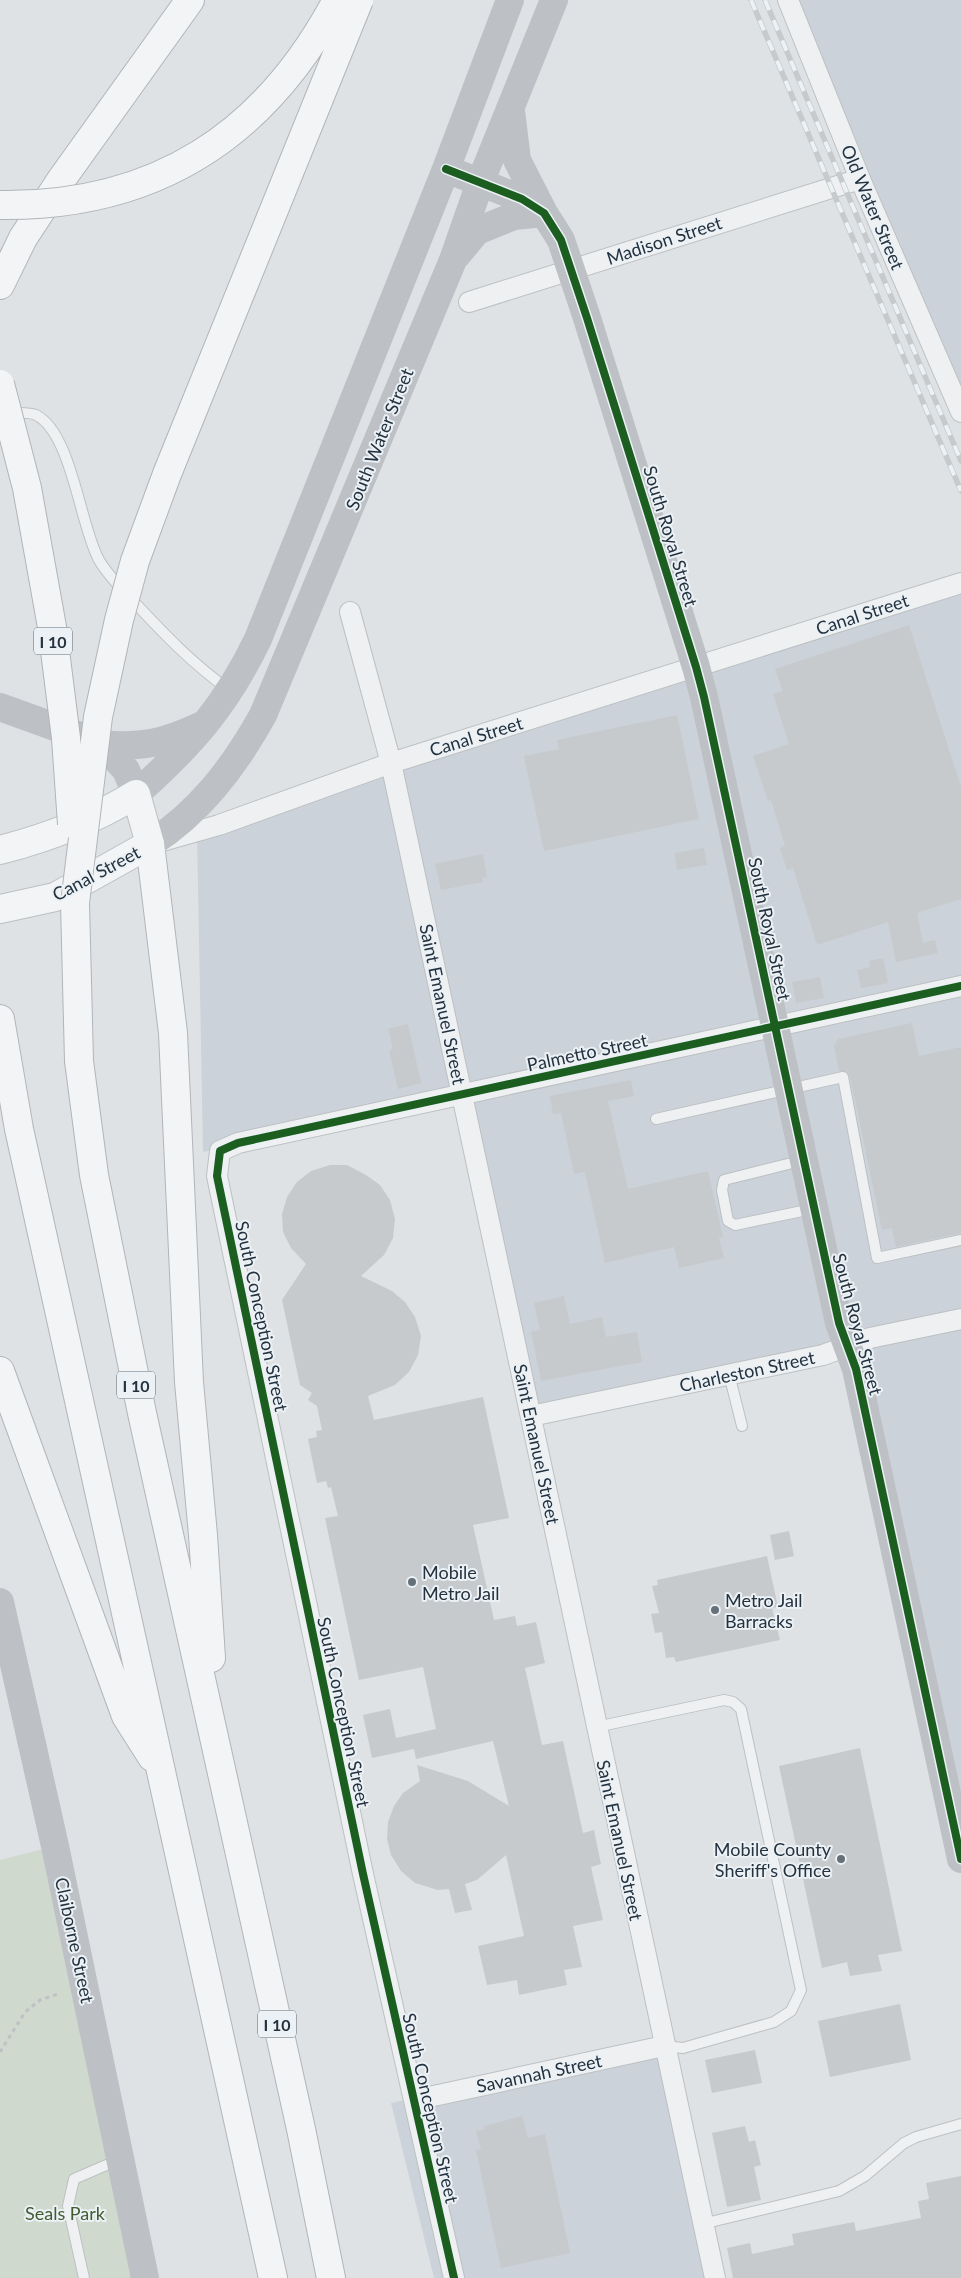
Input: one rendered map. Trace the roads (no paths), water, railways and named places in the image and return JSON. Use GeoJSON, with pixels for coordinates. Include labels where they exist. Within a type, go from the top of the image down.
{"type":"FeatureCollection","features":[{"type":"Feature","properties":{"kind":"main road"},"geometry":{"type":"LineString","coordinates":[[0,285],[23,238],[61,180],[190,0]]}},
{"type":"Feature","properties":{"kind":"main road"},"geometry":{"type":"LineString","coordinates":[[0,205],[52,204],[103,195],[151,179],[196,157],[237,128],[273,94],[305,54],[337,0]]}},
{"type":"Feature","properties":{"kind":"main road"},"geometry":{"type":"LineString","coordinates":[[75,903],[100,707],[118,620],[135,561],[167,474],[359,0]]}},
{"type":"Feature","properties":{"kind":"main road","name":"I 10"},"geometry":{"type":"LineString","coordinates":[[0,384],[27,488],[52,627],[66,738],[73,836],[79,1061],[94,1175],[140,1404],[302,2129],[331,2278]]}},
{"type":"Feature","properties":{"kind":"main road"},"geometry":{"type":"LineString","coordinates":[[0,850],[68,827],[115,806],[136,794],[150,844],[172,1033],[189,1382],[222,1769]]}},
{"type":"Feature","properties":{"kind":"main road","name":"Canal Street"},"geometry":{"type":"LineString","coordinates":[[0,909],[55,897],[150,844]]}},
{"type":"Feature","properties":{"kind":"main road"},"geometry":{"type":"LineString","coordinates":[[0,1018],[19,1129],[163,1773],[273,2278]]}},
{"type":"Feature","properties":{"kind":"main road"},"geometry":{"type":"LineString","coordinates":[[0,1371],[126,1716],[163,1773]]}},
{"type":"Feature","properties":{"kind":"street"},"geometry":{"type":"LineString","coordinates":[[102,744],[123,766],[136,794],[182,752],[210,721],[231,691],[258,638],[446,169],[510,0]]}},
{"type":"Feature","properties":{"kind":"street","name":"South Water Street"},"geometry":{"type":"LineString","coordinates":[[150,844],[172,829],[210,794],[237,758],[263,715],[453,260],[480,183],[554,0]]}},
{"type":"Feature","properties":{"kind":"street","name":"Old Water Street"},"geometry":{"type":"LineString","coordinates":[[788,0],[860,179],[961,412]]}},
{"type":"Feature","properties":{"kind":"street"},"geometry":{"type":"LineString","coordinates":[[453,260],[477,232],[514,216],[544,213],[517,160],[510,109]]}},
{"type":"Feature","properties":{"kind":"street","name":"South Royal Street"},"geometry":{"type":"LineString","coordinates":[[446,169],[522,200],[544,213],[561,240],[572,269],[696,667],[790,1088],[839,1323],[856,1369],[961,1859]]}},
{"type":"Feature","properties":{"kind":"street","name":"Madison Street"},"geometry":{"type":"LineString","coordinates":[[469,302],[860,179]]}},
{"type":"Feature","properties":{"kind":"street","name":"Canal Street"},"geometry":{"type":"LineString","coordinates":[[150,844],[219,825],[391,763],[961,582]]}},
{"type":"Feature","properties":{"kind":"street","name":"Saint Emanuel Street"},"geometry":{"type":"LineString","coordinates":[[350,612],[391,763],[714,2278]]}},
{"type":"Feature","properties":{"kind":"street"},"geometry":{"type":"LineString","coordinates":[[0,707],[102,744],[130,746],[155,744],[210,721]]}},
{"type":"Feature","properties":{"kind":"street","name":"Palmetto Street"},"geometry":{"type":"LineString","coordinates":[[220,1151],[238,1143],[961,986]]}},
{"type":"Feature","properties":{"kind":"street","name":"South Conception Street"},"geometry":{"type":"LineString","coordinates":[[220,1151],[217,1176],[363,1874],[454,2278]]}},
{"type":"Feature","properties":{"kind":"street","name":"Charleston Street"},"geometry":{"type":"LineString","coordinates":[[531,1416],[823,1355],[870,1338],[961,1320]]}},
{"type":"Feature","properties":{"kind":"street","name":"Claiborne Street"},"geometry":{"type":"LineString","coordinates":[[0,1602],[55,1846],[145,2278]]}},
{"type":"Feature","properties":{"kind":"street","name":"Savannah Street"},"geometry":{"type":"LineString","coordinates":[[415,2100],[664,2046]]}},
{"type":"Feature","properties":{"kind":"lane"},"geometry":{"type":"LineString","coordinates":[[0,412],[35,414],[51,428],[63,453],[98,559],[109,575],[194,663],[231,691]]}},
{"type":"Feature","properties":{"kind":"lane"},"geometry":{"type":"LineString","coordinates":[[656,1119],[844,1077],[877,1258],[961,1240]]}},
{"type":"Feature","properties":{"kind":"lane"},"geometry":{"type":"LineString","coordinates":[[805,1160],[724,1180],[722,1190],[728,1220],[735,1225],[815,1209]]}},
{"type":"Feature","properties":{"kind":"lane"},"geometry":{"type":"LineString","coordinates":[[729,1374],[742,1426]]}},
{"type":"Feature","properties":{"kind":"lane"},"geometry":{"type":"LineString","coordinates":[[596,1727],[724,1700],[733,1702],[741,1709],[801,1990],[791,2012],[774,2022],[683,2048],[664,2046]]}},
{"type":"Feature","properties":{"kind":"lane"},"geometry":{"type":"LineString","coordinates":[[702,2224],[839,2191],[865,2176],[904,2143],[916,2136],[961,2124]]}},
{"type":"Feature","properties":{"kind":"lane"},"geometry":{"type":"LineString","coordinates":[[84,2278],[68,2206],[74,2180],[121,2159]]}},
{"type":"Feature","properties":{"kind":"railway"},"geometry":{"type":"LineString","coordinates":[[751,0],[961,491]]}},
{"type":"Feature","properties":{"kind":"railway"},"geometry":{"type":"LineString","coordinates":[[765,0],[961,461]]}},
{"type":"Feature","properties":{"kind":"place","name":"Mobile Metro Jail"},"geometry":{"type":"Point","coordinates":[412,1582]}},
{"type":"Feature","properties":{"kind":"place","name":"Metro Jail Barracks"},"geometry":{"type":"Point","coordinates":[715,1610]}},
{"type":"Feature","properties":{"kind":"place","name":"Mobile County Sheriff's Office"},"geometry":{"type":"Point","coordinates":[841,1859]}},
{"type":"Feature","properties":{"kind":"park label","name":"Seals Park"},"geometry":{"type":"Point","coordinates":[65,2213]}}]}
